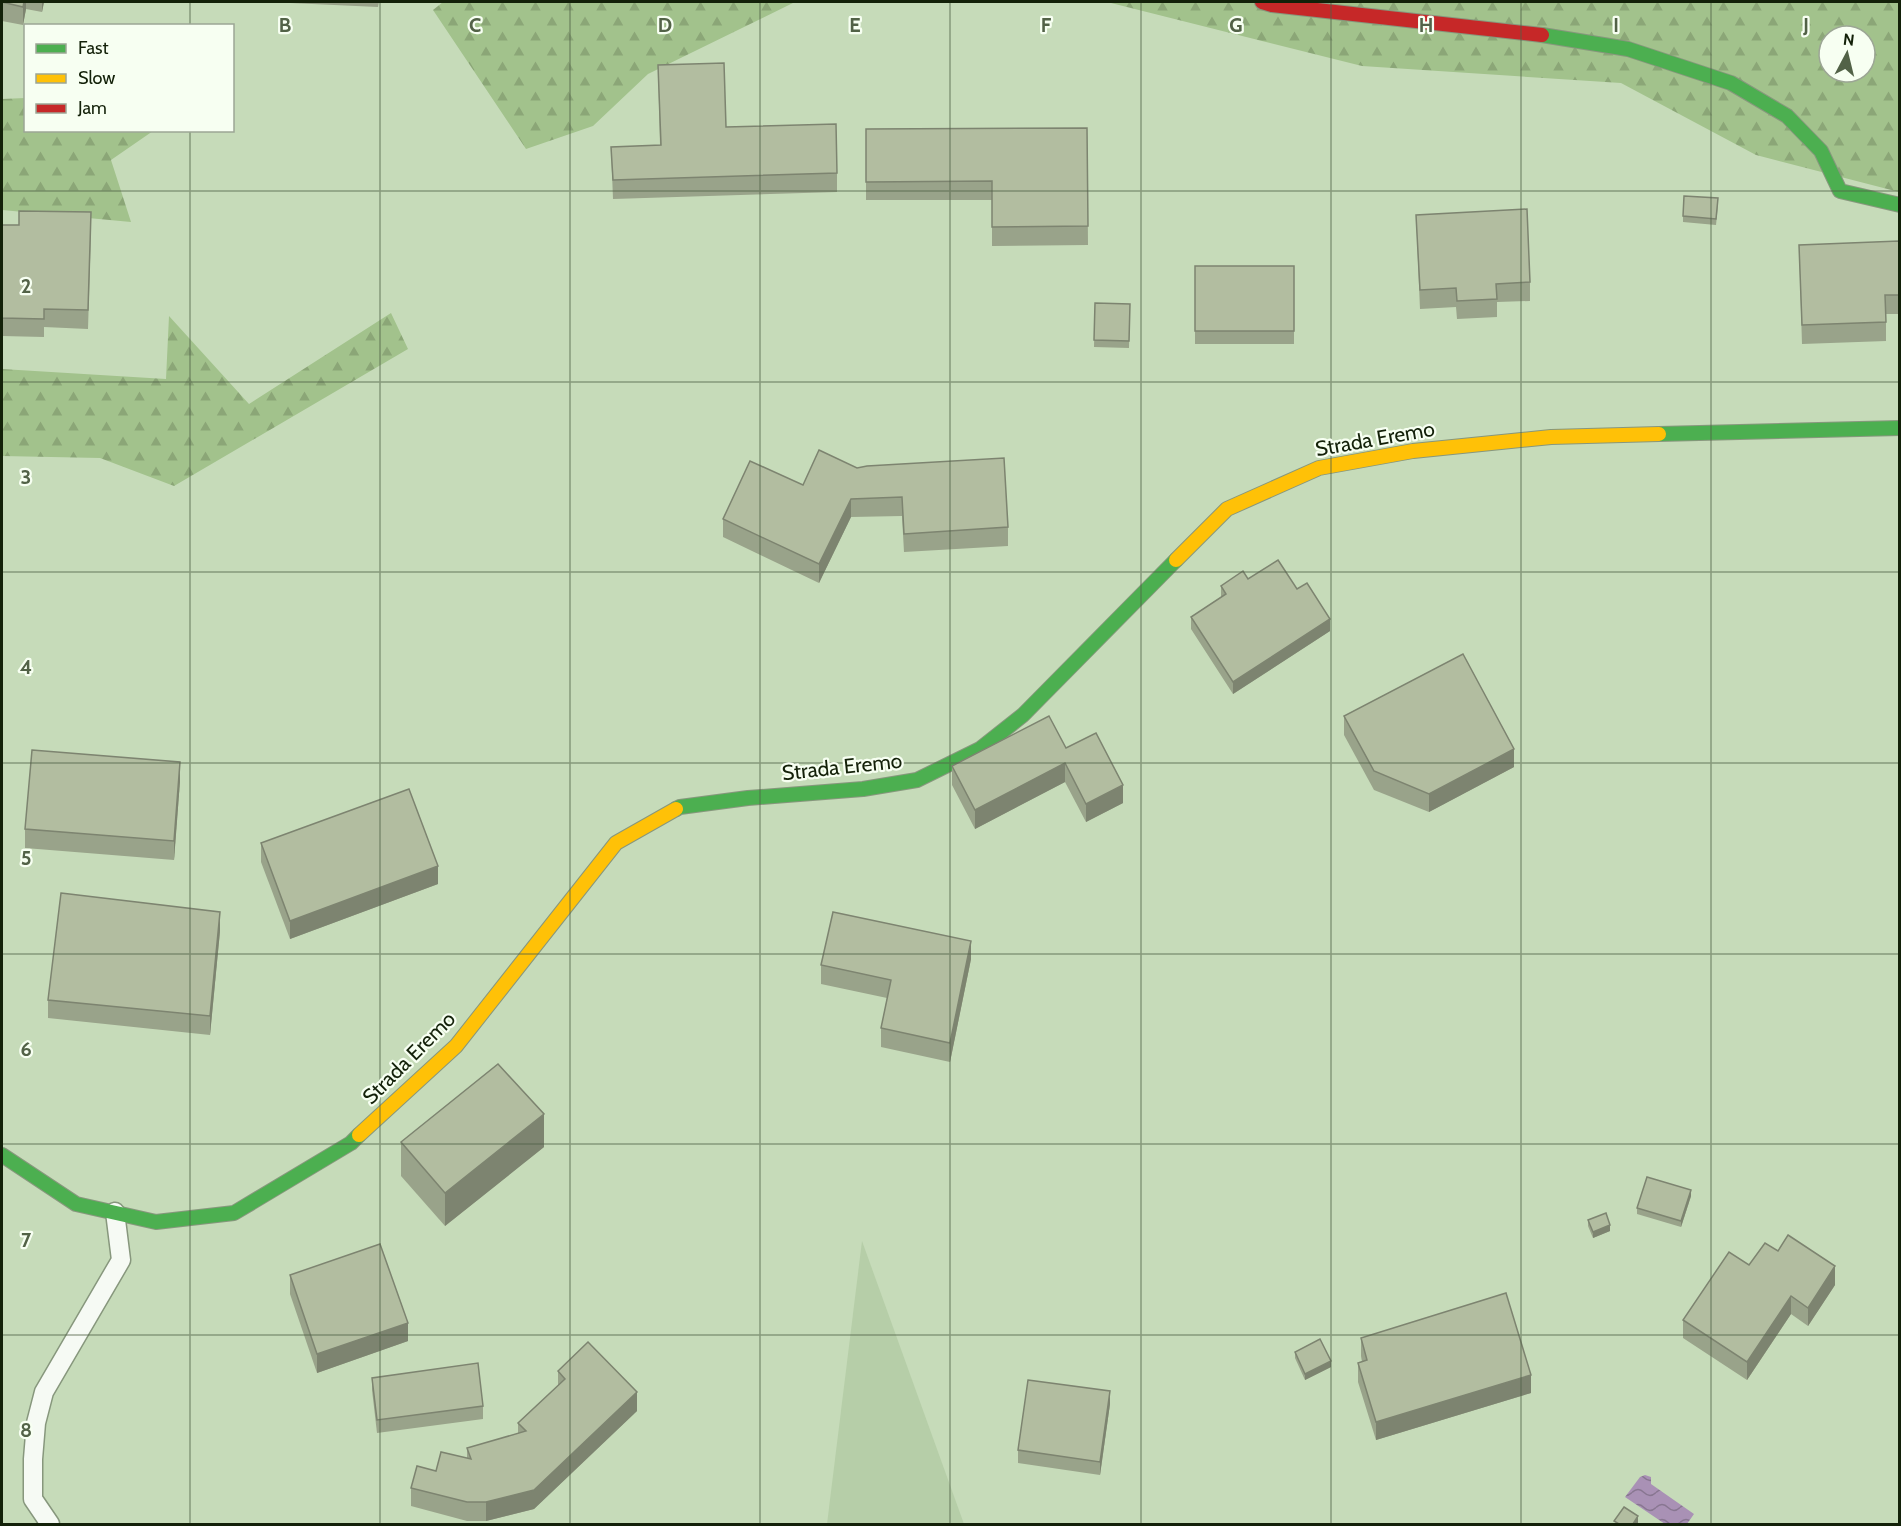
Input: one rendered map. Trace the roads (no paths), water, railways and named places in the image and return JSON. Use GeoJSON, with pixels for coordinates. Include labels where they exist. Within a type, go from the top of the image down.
{"type":"FeatureCollection","features":[{"type":"Feature","properties":{"kind":"main road"},"geometry":{"type":"LineString","coordinates":[[1262,2],[1272,5],[1529,33],[1638,52],[1740,88],[1787,116],[1821,151],[1840,191],[1899,205]]}},
{"type":"Feature","properties":{"kind":"main road","name":"Strada Eremo"},"geometry":{"type":"LineString","coordinates":[[2,1155],[76,1204],[156,1222],[234,1213],[351,1143],[456,1046],[616,843],[680,807],[748,798],[863,789],[917,780],[980,749],[1023,715],[1227,509],[1318,468],[1413,451],[1551,437],[1899,428]]}},
{"type":"Feature","properties":{"kind":"lane"},"geometry":{"type":"LineString","coordinates":[[50,1524],[33,1499],[36,1423],[44,1392],[121,1260],[115,1212]]}},
{"type":"Feature","properties":{"kind":"water"},"geometry":{"type":"Polygon","coordinates":[[[1645,1475],[1651,1477],[1651,1484],[1694,1514],[1687,1524],[1665,1524],[1625,1497],[1640,1477],[1645,1475]]]}}]}
